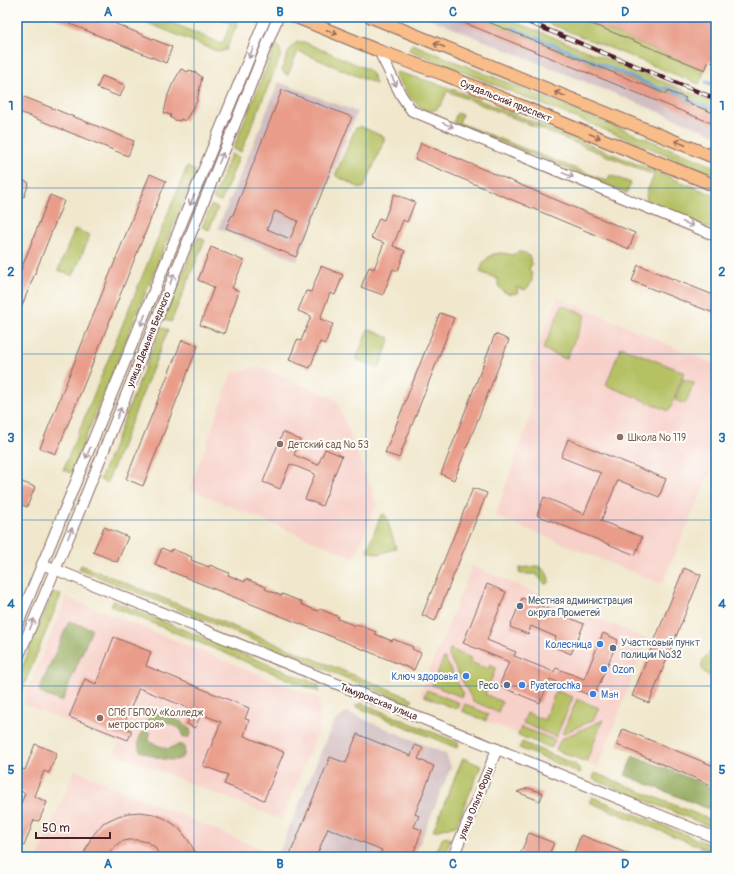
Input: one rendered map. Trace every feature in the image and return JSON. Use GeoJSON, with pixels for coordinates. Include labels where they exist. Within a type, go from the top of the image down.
{"type":"FeatureCollection","features":[{"type":"Feature","properties":{"kind":"main road","name":"Суздальский проспект"},"geometry":{"type":"LineString","coordinates":[[296,17],[379,51],[442,74],[716,186]]}},
{"type":"Feature","properties":{"kind":"main road"},"geometry":{"type":"LineString","coordinates":[[371,17],[716,158]]}},
{"type":"Feature","properties":{"kind":"street","name":"улица Демьяна Бедного"},"geometry":{"type":"LineString","coordinates":[[17,626],[266,17]]}},
{"type":"Feature","properties":{"kind":"street","name":"улица Демьяна Бедного"},"geometry":{"type":"LineString","coordinates":[[17,660],[73,526],[278,17]]}},
{"type":"Feature","properties":{"kind":"street"},"geometry":{"type":"LineString","coordinates":[[379,51],[401,95],[412,111],[716,236]]}},
{"type":"Feature","properties":{"kind":"street","name":"Тимуровская улица"},"geometry":{"type":"LineString","coordinates":[[42,564],[716,838]]}},
{"type":"Feature","properties":{"kind":"street","name":"улица Ольги Форш"},"geometry":{"type":"LineString","coordinates":[[453,857],[497,749]]}},
{"type":"Feature","properties":{"kind":"shaded area"},"geometry":{"type":"Polygon","coordinates":[[[426,17],[476,17],[665,94],[667,91],[686,98],[685,101],[716,114],[716,135],[426,17]]]}},
{"type":"Feature","properties":{"kind":"shaded area"},"geometry":{"type":"Polygon","coordinates":[[[279,82],[357,112],[297,261],[218,228],[279,82]]]}},
{"type":"Feature","properties":{"kind":"shaded area","name":"Школа № 119"},"geometry":{"type":"Polygon","coordinates":[[[558,297],[716,365],[716,459],[662,584],[495,516],[531,414],[531,364],[558,297]]]}},
{"type":"Feature","properties":{"kind":"shaded area","name":"Детский сад № 53"},"geometry":{"type":"Polygon","coordinates":[[[259,367],[336,399],[377,504],[354,558],[190,489],[232,373],[259,367]]]}},
{"type":"Feature","properties":{"kind":"shaded area"},"geometry":{"type":"Polygon","coordinates":[[[472,566],[647,639],[598,767],[420,694],[472,566]]]}},
{"type":"Feature","properties":{"kind":"shaded area"},"geometry":{"type":"Polygon","coordinates":[[[66,597],[320,699],[319,729],[282,820],[115,753],[119,743],[23,704],[66,597]]]}},
{"type":"Feature","properties":{"kind":"shaded area"},"geometry":{"type":"Polygon","coordinates":[[[347,712],[446,754],[451,767],[414,857],[277,857],[333,723],[347,712]]]}},
{"type":"Feature","properties":{"kind":"shaded area"},"geometry":{"type":"Polygon","coordinates":[[[75,770],[263,850],[261,857],[38,857],[75,770]]]}},
{"type":"Feature","properties":{"kind":"green space"},"geometry":{"type":"Polygon","coordinates":[[[133,17],[158,17],[222,44],[231,23],[216,17],[232,17],[237,21],[237,25],[226,50],[219,52],[133,17]]]}},
{"type":"Feature","properties":{"kind":"green space"},"geometry":{"type":"Polygon","coordinates":[[[476,17],[503,17],[716,103],[716,114],[684,101],[685,98],[667,91],[666,94],[476,17]]]}},
{"type":"Feature","properties":{"kind":"green space"},"geometry":{"type":"Polygon","coordinates":[[[533,17],[575,17],[705,70],[699,84],[533,17]]]}},
{"type":"Feature","properties":{"kind":"green space"},"geometry":{"type":"Polygon","coordinates":[[[298,42],[304,42],[367,69],[372,74],[376,84],[298,51],[288,75],[284,73],[282,69],[288,54],[292,47],[298,42]]]}},
{"type":"Feature","properties":{"kind":"green space"},"geometry":{"type":"Polygon","coordinates":[[[276,44],[280,49],[281,55],[241,152],[233,149],[276,44]]]}},
{"type":"Feature","properties":{"kind":"green space"},"geometry":{"type":"Polygon","coordinates":[[[412,44],[716,167],[716,175],[409,50],[412,44]]]}},
{"type":"Feature","properties":{"kind":"green space"},"geometry":{"type":"Polygon","coordinates":[[[397,72],[442,85],[716,196],[716,231],[649,204],[646,197],[654,175],[447,91],[440,106],[434,111],[427,111],[414,101],[408,94],[395,75],[397,72]]]}},
{"type":"Feature","properties":{"kind":"green space"},"geometry":{"type":"Polygon","coordinates":[[[457,113],[462,115],[459,123],[607,181],[610,175],[631,183],[627,193],[453,123],[457,113]]]}},
{"type":"Feature","properties":{"kind":"green space"},"geometry":{"type":"Polygon","coordinates":[[[360,126],[384,137],[384,141],[364,188],[360,188],[336,176],[355,129],[360,126]]]}},
{"type":"Feature","properties":{"kind":"green space"},"geometry":{"type":"Polygon","coordinates":[[[231,154],[239,157],[221,202],[213,199],[231,154]]]}},
{"type":"Feature","properties":{"kind":"green space"},"geometry":{"type":"Polygon","coordinates":[[[187,167],[196,171],[71,473],[63,470],[187,167]]]}},
{"type":"Feature","properties":{"kind":"green space"},"geometry":{"type":"Polygon","coordinates":[[[211,205],[218,208],[209,230],[202,227],[211,205]]]}},
{"type":"Feature","properties":{"kind":"green space"},"geometry":{"type":"Polygon","coordinates":[[[75,229],[90,235],[73,276],[58,270],[75,229]]]}},
{"type":"Feature","properties":{"kind":"green space"},"geometry":{"type":"Polygon","coordinates":[[[198,237],[205,240],[171,322],[164,319],[198,237]]]}},
{"type":"Feature","properties":{"kind":"green space"},"geometry":{"type":"Polygon","coordinates":[[[518,252],[528,255],[532,264],[529,269],[532,275],[532,280],[525,290],[517,287],[518,293],[506,293],[498,285],[498,279],[480,272],[484,261],[492,255],[501,253],[512,255],[518,252]]]}},
{"type":"Feature","properties":{"kind":"green space"},"geometry":{"type":"Polygon","coordinates":[[[562,305],[586,315],[566,359],[543,349],[562,305]]]}},
{"type":"Feature","properties":{"kind":"green space"},"geometry":{"type":"Polygon","coordinates":[[[161,327],[168,330],[107,483],[100,480],[161,327]]]}},
{"type":"Feature","properties":{"kind":"green space"},"geometry":{"type":"Polygon","coordinates":[[[368,329],[390,338],[379,368],[356,359],[368,329]]]}},
{"type":"Feature","properties":{"kind":"green space"},"geometry":{"type":"Polygon","coordinates":[[[621,347],[684,372],[669,411],[606,385],[621,347]]]}},
{"type":"Feature","properties":{"kind":"green space"},"geometry":{"type":"Polygon","coordinates":[[[683,379],[694,383],[685,404],[675,400],[683,379]]]}},
{"type":"Feature","properties":{"kind":"green space"},"geometry":{"type":"Polygon","coordinates":[[[384,514],[386,516],[396,548],[380,554],[367,551],[381,515],[384,514]]]}},
{"type":"Feature","properties":{"kind":"green space"},"geometry":{"type":"Polygon","coordinates":[[[81,565],[413,699],[410,704],[79,569],[81,565]]]}},
{"type":"Feature","properties":{"kind":"green space"},"geometry":{"type":"Polygon","coordinates":[[[537,566],[546,573],[549,578],[549,583],[545,584],[536,574],[519,573],[520,568],[537,566]]]}},
{"type":"Feature","properties":{"kind":"green space"},"geometry":{"type":"Polygon","coordinates":[[[53,592],[61,595],[17,702],[17,680],[53,592]]]}},
{"type":"Feature","properties":{"kind":"green space"},"geometry":{"type":"Polygon","coordinates":[[[113,601],[319,685],[319,692],[111,606],[113,601]]]}},
{"type":"Feature","properties":{"kind":"green space"},"geometry":{"type":"Polygon","coordinates":[[[69,621],[92,629],[62,702],[42,694],[39,690],[69,621]]]}},
{"type":"Feature","properties":{"kind":"green space"},"geometry":{"type":"Polygon","coordinates":[[[716,648],[716,678],[703,671],[702,665],[705,657],[716,648]]]}},
{"type":"Feature","properties":{"kind":"green space"},"geometry":{"type":"Polygon","coordinates":[[[450,649],[471,658],[470,662],[488,669],[490,665],[496,668],[485,694],[502,702],[498,712],[473,701],[449,656],[450,649]]]}},
{"type":"Feature","properties":{"kind":"green space"},"geometry":{"type":"Polygon","coordinates":[[[444,657],[463,693],[462,697],[432,685],[444,657]]]}},
{"type":"Feature","properties":{"kind":"green space"},"geometry":{"type":"Polygon","coordinates":[[[427,690],[459,703],[456,709],[424,696],[427,690]]]}},
{"type":"Feature","properties":{"kind":"green space"},"geometry":{"type":"Polygon","coordinates":[[[556,691],[573,697],[556,737],[523,723],[527,713],[544,720],[556,691]]]}},
{"type":"Feature","properties":{"kind":"green space"},"geometry":{"type":"Polygon","coordinates":[[[577,699],[599,708],[593,720],[562,734],[577,699]]]}},
{"type":"Feature","properties":{"kind":"green space"},"geometry":{"type":"Polygon","coordinates":[[[361,703],[459,743],[457,748],[355,706],[361,703]]]}},
{"type":"Feature","properties":{"kind":"green space"},"geometry":{"type":"Polygon","coordinates":[[[465,704],[488,714],[486,721],[462,711],[465,704]]]}},
{"type":"Feature","properties":{"kind":"green space"},"geometry":{"type":"Polygon","coordinates":[[[156,713],[180,721],[190,729],[191,734],[189,737],[183,738],[182,731],[169,724],[155,722],[153,725],[147,724],[146,722],[150,715],[156,713]]]}},
{"type":"Feature","properties":{"kind":"green space"},"geometry":{"type":"Polygon","coordinates":[[[603,720],[586,762],[556,750],[561,739],[603,720]]]}},
{"type":"Feature","properties":{"kind":"green space"},"geometry":{"type":"Polygon","coordinates":[[[521,727],[555,740],[551,748],[518,735],[521,727]]]}},
{"type":"Feature","properties":{"kind":"green space"},"geometry":{"type":"Polygon","coordinates":[[[146,730],[150,733],[149,741],[152,743],[168,749],[174,746],[182,745],[184,746],[184,754],[181,758],[176,760],[168,760],[140,751],[139,739],[141,734],[146,730]]]}},
{"type":"Feature","properties":{"kind":"green space"},"geometry":{"type":"Polygon","coordinates":[[[522,742],[576,765],[581,770],[580,773],[519,748],[522,742]]]}},
{"type":"Feature","properties":{"kind":"green space"},"geometry":{"type":"Polygon","coordinates":[[[633,755],[716,789],[716,812],[625,775],[633,755]]]}},
{"type":"Feature","properties":{"kind":"green space"},"geometry":{"type":"Polygon","coordinates":[[[463,758],[481,766],[456,826],[433,831],[463,758]]]}},
{"type":"Feature","properties":{"kind":"green space"},"geometry":{"type":"Polygon","coordinates":[[[595,773],[716,822],[716,829],[593,779],[595,773]]]}},
{"type":"Feature","properties":{"kind":"green space"},"geometry":{"type":"Polygon","coordinates":[[[592,797],[716,847],[716,853],[589,802],[592,797]]]}},
{"type":"Feature","properties":{"kind":"green space"},"geometry":{"type":"Polygon","coordinates":[[[445,837],[451,839],[444,857],[432,857],[433,852],[437,851],[442,839],[445,837]]]}},
{"type":"Feature","properties":{"kind":"building"},"geometry":{"type":"Polygon","coordinates":[[[53,17],[99,17],[172,47],[166,63],[53,17]]]}},
{"type":"Feature","properties":{"kind":"building"},"geometry":{"type":"Polygon","coordinates":[[[450,17],[476,17],[666,94],[667,91],[686,98],[684,101],[716,114],[716,125],[450,17]]]}},
{"type":"Feature","properties":{"kind":"building"},"geometry":{"type":"Polygon","coordinates":[[[575,17],[712,17],[716,19],[716,64],[709,61],[705,70],[575,17]]]}},
{"type":"Feature","properties":{"kind":"building"},"geometry":{"type":"Polygon","coordinates":[[[181,69],[188,72],[189,70],[195,72],[202,77],[197,101],[185,121],[181,119],[180,121],[175,120],[170,117],[171,115],[164,113],[168,95],[181,69]]]}},
{"type":"Feature","properties":{"kind":"building"},"geometry":{"type":"Polygon","coordinates":[[[102,76],[125,85],[120,97],[97,88],[102,76]]]}},
{"type":"Feature","properties":{"kind":"building"},"geometry":{"type":"Polygon","coordinates":[[[282,90],[352,117],[296,257],[226,228],[233,215],[282,90]],[[275,211],[267,229],[290,239],[298,221],[275,211]]]}},
{"type":"Feature","properties":{"kind":"building"},"geometry":{"type":"Polygon","coordinates":[[[17,94],[134,141],[128,156],[17,111],[17,94]]]}},
{"type":"Feature","properties":{"kind":"building"},"geometry":{"type":"Polygon","coordinates":[[[421,143],[635,233],[629,249],[415,159],[421,143]]]}},
{"type":"Feature","properties":{"kind":"building"},"geometry":{"type":"Polygon","coordinates":[[[150,174],[166,181],[56,454],[40,448],[150,174]]]}},
{"type":"Feature","properties":{"kind":"building"},"geometry":{"type":"Polygon","coordinates":[[[17,178],[29,183],[24,197],[17,194],[17,178]]]}},
{"type":"Feature","properties":{"kind":"building"},"geometry":{"type":"Polygon","coordinates":[[[394,194],[415,202],[407,222],[403,220],[393,246],[405,251],[398,271],[393,269],[383,295],[361,287],[369,267],[374,269],[384,243],[371,238],[379,218],[384,220],[394,194]]]}},
{"type":"Feature","properties":{"kind":"building"},"geometry":{"type":"Polygon","coordinates":[[[50,195],[64,201],[17,318],[17,280],[50,195]]]}},
{"type":"Feature","properties":{"kind":"building"},"geometry":{"type":"Polygon","coordinates":[[[211,247],[244,261],[232,288],[239,291],[224,334],[200,325],[214,287],[198,280],[211,247]]]}},
{"type":"Feature","properties":{"kind":"building"},"geometry":{"type":"Polygon","coordinates":[[[638,265],[716,296],[716,314],[632,281],[638,265]]]}},
{"type":"Feature","properties":{"kind":"building"},"geometry":{"type":"Polygon","coordinates":[[[321,266],[343,275],[335,295],[330,293],[320,319],[333,324],[325,344],[320,342],[310,368],[289,360],[297,340],[301,341],[311,316],[298,311],[306,291],[311,292],[321,266]]]}},
{"type":"Feature","properties":{"kind":"building"},"geometry":{"type":"Polygon","coordinates":[[[440,313],[454,318],[399,458],[385,453],[440,313]]]}},
{"type":"Feature","properties":{"kind":"building"},"geometry":{"type":"Polygon","coordinates":[[[495,334],[509,340],[454,480],[441,474],[495,334]]]}},
{"type":"Feature","properties":{"kind":"building"},"geometry":{"type":"Polygon","coordinates":[[[182,340],[198,346],[143,486],[126,479],[182,340]]]}},
{"type":"Feature","properties":{"kind":"building"},"geometry":{"type":"Polygon","coordinates":[[[283,432],[300,440],[294,455],[318,465],[325,449],[342,456],[322,506],[305,499],[315,474],[290,464],[280,489],[263,482],[283,432]]]}},
{"type":"Feature","properties":{"kind":"building"},"geometry":{"type":"Polygon","coordinates":[[[568,439],[666,479],[659,497],[618,480],[601,521],[642,537],[635,555],[537,515],[544,497],[584,514],[601,473],[561,457],[568,439]]]}},
{"type":"Feature","properties":{"kind":"building"},"geometry":{"type":"Polygon","coordinates":[[[17,480],[35,487],[27,507],[17,503],[17,480]]]}},
{"type":"Feature","properties":{"kind":"building"},"geometry":{"type":"Polygon","coordinates":[[[473,488],[487,493],[435,621],[422,615],[473,488]]]}},
{"type":"Feature","properties":{"kind":"building"},"geometry":{"type":"Polygon","coordinates":[[[104,527],[128,537],[117,562],[93,552],[104,527]]]}},
{"type":"Feature","properties":{"kind":"building"},"geometry":{"type":"Polygon","coordinates":[[[162,548],[171,552],[172,549],[192,557],[191,560],[209,567],[210,565],[245,582],[246,579],[266,587],[265,589],[282,596],[282,594],[302,602],[301,604],[310,608],[318,611],[320,609],[339,617],[338,619],[356,626],[357,624],[392,641],[393,639],[413,647],[412,649],[421,653],[414,670],[155,565],[162,548]]]}},
{"type":"Feature","properties":{"kind":"building"},"geometry":{"type":"Polygon","coordinates":[[[684,568],[701,575],[649,703],[632,696],[684,568]]]}},
{"type":"Feature","properties":{"kind":"building"},"geometry":{"type":"Polygon","coordinates":[[[487,584],[506,592],[487,640],[516,652],[514,656],[554,672],[556,668],[584,679],[603,633],[618,640],[594,697],[550,679],[540,703],[499,686],[509,662],[463,643],[487,584]]]}},
{"type":"Feature","properties":{"kind":"building"},"geometry":{"type":"Polygon","coordinates":[[[522,598],[584,624],[571,654],[552,646],[556,637],[531,626],[528,634],[510,627],[522,598]]]}},
{"type":"Feature","properties":{"kind":"building","name":"СПб ГБПОУ «Колледж метростроя»"},"geometry":{"type":"Polygon","coordinates":[[[114,637],[151,652],[146,666],[249,708],[245,719],[249,720],[244,736],[284,752],[264,800],[224,784],[228,775],[203,766],[221,722],[201,714],[195,728],[187,724],[193,710],[139,688],[123,727],[132,731],[128,740],[69,717],[85,679],[96,684],[114,637]]]}},
{"type":"Feature","properties":{"kind":"building"},"geometry":{"type":"Polygon","coordinates":[[[623,729],[716,767],[716,787],[617,745],[623,729]]]}},
{"type":"Feature","properties":{"kind":"building"},"geometry":{"type":"Polygon","coordinates":[[[357,734],[411,756],[415,745],[423,748],[418,759],[434,766],[415,814],[419,816],[414,827],[422,830],[412,857],[379,857],[382,850],[328,828],[316,857],[289,857],[330,757],[346,763],[357,734]]]}},
{"type":"Feature","properties":{"kind":"building"},"geometry":{"type":"Polygon","coordinates":[[[35,744],[57,753],[49,773],[44,771],[34,796],[47,802],[39,821],[34,820],[24,846],[17,843],[17,814],[25,793],[17,790],[17,777],[20,768],[25,770],[35,744]]]}},
{"type":"Feature","properties":{"kind":"building"},"geometry":{"type":"Polygon","coordinates":[[[528,788],[543,793],[540,801],[517,792],[528,788]]]}},
{"type":"Feature","properties":{"kind":"building"},"geometry":{"type":"Polygon","coordinates":[[[141,812],[164,818],[178,827],[189,841],[194,850],[195,857],[160,857],[155,847],[147,842],[128,840],[120,842],[110,851],[108,857],[84,857],[91,838],[103,823],[118,816],[141,812]]]}},
{"type":"Feature","properties":{"kind":"building"},"geometry":{"type":"Polygon","coordinates":[[[529,833],[554,843],[548,857],[519,857],[529,833]]]}},
{"type":"Feature","properties":{"kind":"building"},"geometry":{"type":"Polygon","coordinates":[[[581,835],[636,857],[585,857],[574,853],[581,835]]]}},
{"type":"Feature","properties":{"kind":"waterway"},"geometry":{"type":"LineString","coordinates":[[513,28],[661,89],[667,88],[687,96],[688,100],[716,110]]}},
{"type":"Feature","properties":{"kind":"waterway"},"geometry":{"type":"LineString","coordinates":[[706,82],[716,86]]}},
{"type":"Feature","properties":{"kind":"railway"},"geometry":{"type":"LineString","coordinates":[[516,17],[716,99]]}},
{"type":"Feature","properties":{"kind":"place","name":"Школа № 119"},"geometry":{"type":"Point","coordinates":[620,437]}},
{"type":"Feature","properties":{"kind":"place","name":"Детский сад № 53"},"geometry":{"type":"Point","coordinates":[280,444]}},
{"type":"Feature","properties":{"kind":"place","name":"Местная администрация округа Прометей"},"geometry":{"type":"Point","coordinates":[520,606]}},
{"type":"Feature","properties":{"kind":"place","name":"Колесница"},"geometry":{"type":"Point","coordinates":[600,644]}},
{"type":"Feature","properties":{"kind":"place","name":"Участковый пункт полиции №32"},"geometry":{"type":"Point","coordinates":[613,648]}},
{"type":"Feature","properties":{"kind":"place","name":"Ozon"},"geometry":{"type":"Point","coordinates":[604,669]}},
{"type":"Feature","properties":{"kind":"place","name":"Ключ здоровья"},"geometry":{"type":"Point","coordinates":[466,676]}},
{"type":"Feature","properties":{"kind":"place","name":"Ресо"},"geometry":{"type":"Point","coordinates":[507,685]}},
{"type":"Feature","properties":{"kind":"place","name":"Pyaterochka"},"geometry":{"type":"Point","coordinates":[522,685]}},
{"type":"Feature","properties":{"kind":"place","name":"Мэн"},"geometry":{"type":"Point","coordinates":[593,694]}},
{"type":"Feature","properties":{"kind":"place","name":"СПб ГБПОУ «Колледж метростроя»"},"geometry":{"type":"Point","coordinates":[100,718]}}]}
